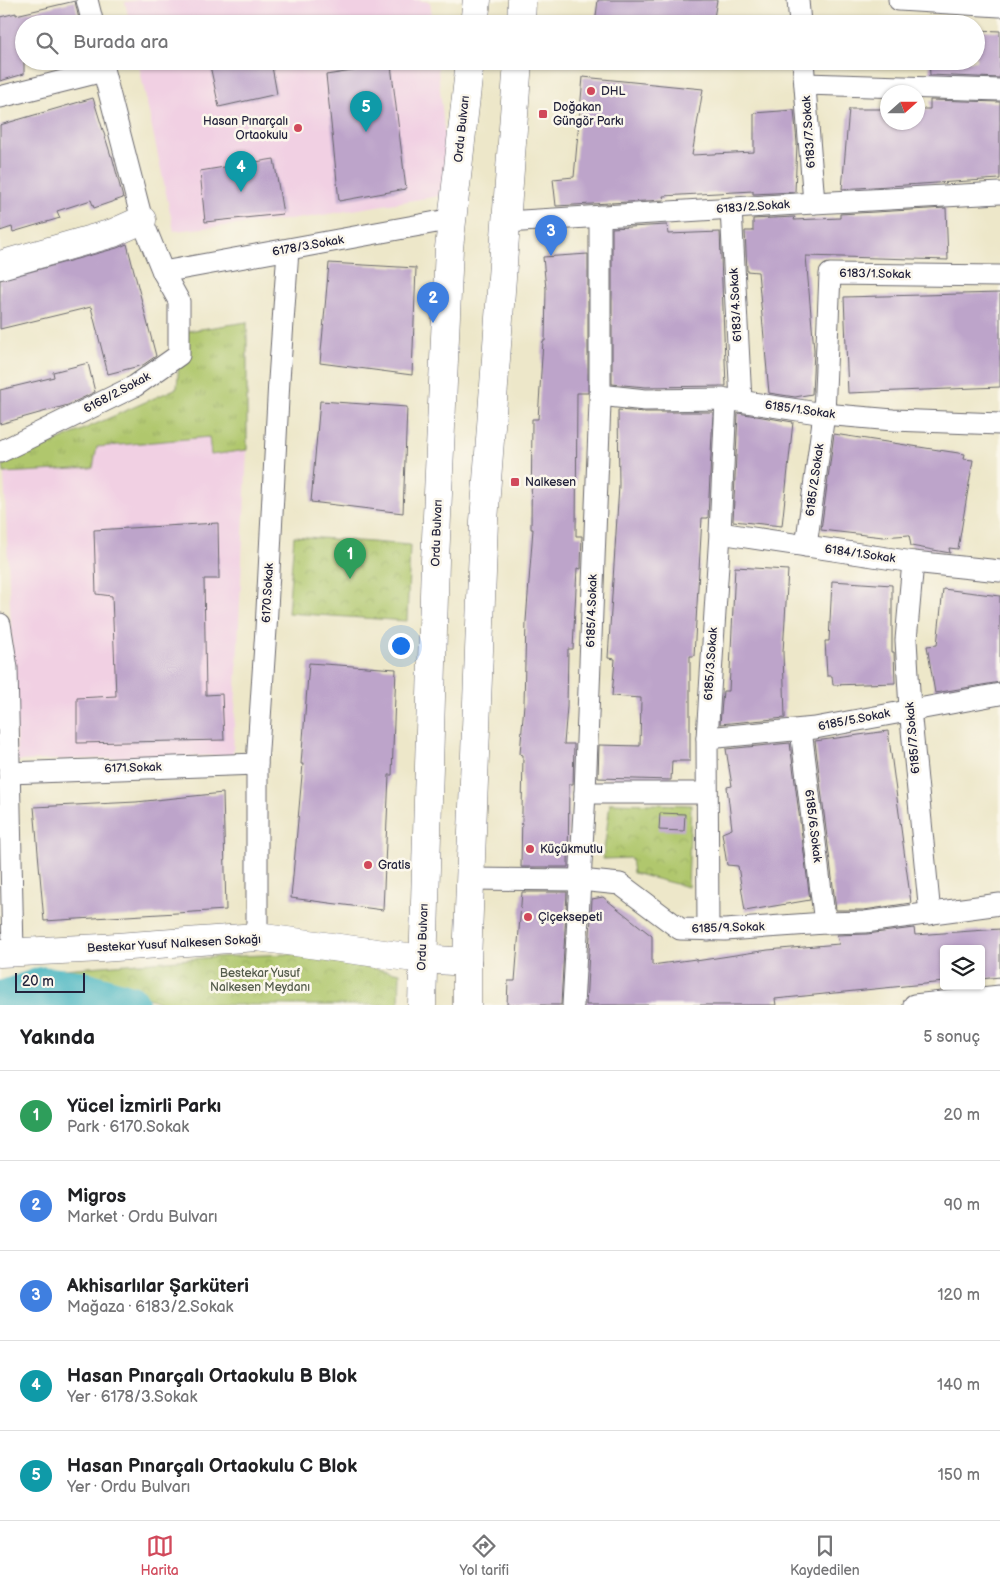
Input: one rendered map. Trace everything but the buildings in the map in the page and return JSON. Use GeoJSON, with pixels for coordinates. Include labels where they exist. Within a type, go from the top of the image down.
{"type":"FeatureCollection","features":[{"type":"Feature","properties":{"kind":"main road"},"geometry":{"type":"LineString","coordinates":[[475,15],[477,0]]}},
{"type":"Feature","properties":{"kind":"main road"},"geometry":{"type":"LineString","coordinates":[[521,15],[522,0]]}},
{"type":"Feature","properties":{"kind":"main road","name":"Ordu Bulvarı"},"geometry":{"type":"LineString","coordinates":[[422,1005],[435,571],[449,248],[469,70]]}},
{"type":"Feature","properties":{"kind":"main road"},"geometry":{"type":"LineString","coordinates":[[467,1005],[467,962],[484,521],[517,70]]}},
{"type":"Feature","properties":{"kind":"main road"},"geometry":{"type":"LineString","coordinates":[[0,265],[113,233],[142,220]]}},
{"type":"Feature","properties":{"kind":"main road","name":"Bestekar Yusuf Nalkesen Sokağı"},"geometry":{"type":"LineString","coordinates":[[6,953],[257,937],[422,959],[467,962]]}},
{"type":"Feature","properties":{"kind":"street"},"geometry":{"type":"LineString","coordinates":[[87,0],[91,15]]}},
{"type":"Feature","properties":{"kind":"street"},"geometry":{"type":"LineString","coordinates":[[798,0],[799,15]]}},
{"type":"Feature","properties":{"kind":"street"},"geometry":{"type":"LineString","coordinates":[[899,0],[1000,6]]}},
{"type":"Feature","properties":{"kind":"street"},"geometry":{"type":"LineString","coordinates":[[0,97],[89,70]]}},
{"type":"Feature","properties":{"kind":"street"},"geometry":{"type":"LineString","coordinates":[[103,70],[142,220],[163,272]]}},
{"type":"Feature","properties":{"kind":"street","name":"6183/7.Sokak"},"geometry":{"type":"LineString","coordinates":[[804,70],[814,202]]}},
{"type":"Feature","properties":{"kind":"street"},"geometry":{"type":"LineString","coordinates":[[805,84],[1000,90]]}},
{"type":"Feature","properties":{"kind":"street","name":"6183/2.Sokak"},"geometry":{"type":"LineString","coordinates":[[506,222],[814,202],[1000,193]]}},
{"type":"Feature","properties":{"kind":"street","name":"6183/4.Sokak"},"geometry":{"type":"LineString","coordinates":[[731,208],[733,400]]}},
{"type":"Feature","properties":{"kind":"street","name":"6185/4.Sokak"},"geometry":{"type":"LineString","coordinates":[[572,1005],[585,793],[600,395],[600,216]]}},
{"type":"Feature","properties":{"kind":"street","name":"6178/3.Sokak"},"geometry":{"type":"LineString","coordinates":[[163,272],[452,219]]}},
{"type":"Feature","properties":{"kind":"street","name":"6170.Sokak"},"geometry":{"type":"LineString","coordinates":[[257,937],[256,764],[266,629],[288,250]]}},
{"type":"Feature","properties":{"kind":"street","name":"6168/2.Sokak"},"geometry":{"type":"LineString","coordinates":[[0,452],[135,386],[179,355],[179,301],[163,272]]}},
{"type":"Feature","properties":{"kind":"street","name":"6183/1.Sokak"},"geometry":{"type":"LineString","coordinates":[[824,414],[830,274],[1000,276]]}},
{"type":"Feature","properties":{"kind":"street","name":"6185/1.Sokak"},"geometry":{"type":"LineString","coordinates":[[600,395],[645,400],[733,400],[824,414],[894,420],[1000,424]]}},
{"type":"Feature","properties":{"kind":"street","name":"6185/3.Sokak"},"geometry":{"type":"LineString","coordinates":[[708,930],[707,738],[720,533],[733,400]]}},
{"type":"Feature","properties":{"kind":"street","name":"6185/2.Sokak"},"geometry":{"type":"LineString","coordinates":[[806,546],[824,414]]}},
{"type":"Feature","properties":{"kind":"street","name":"6184/1.Sokak"},"geometry":{"type":"LineString","coordinates":[[720,533],[913,562],[1000,571]]}},
{"type":"Feature","properties":{"kind":"street","name":"6185/7.Sokak"},"geometry":{"type":"LineString","coordinates":[[913,562],[906,640],[910,709],[930,914]]}},
{"type":"Feature","properties":{"kind":"street"},"geometry":{"type":"LineString","coordinates":[[0,624],[9,772],[6,953]]}},
{"type":"Feature","properties":{"kind":"street","name":"6185/5.Sokak"},"geometry":{"type":"LineString","coordinates":[[707,738],[801,730],[1000,694]]}},
{"type":"Feature","properties":{"kind":"street","name":"6185/6.Sokak"},"geometry":{"type":"LineString","coordinates":[[801,730],[825,923]]}},
{"type":"Feature","properties":{"kind":"street","name":"6171.Sokak"},"geometry":{"type":"LineString","coordinates":[[9,772],[256,764]]}},
{"type":"Feature","properties":{"kind":"street"},"geometry":{"type":"LineString","coordinates":[[585,793],[706,792]]}},
{"type":"Feature","properties":{"kind":"street","name":"6185/9.Sokak"},"geometry":{"type":"LineString","coordinates":[[470,879],[580,880],[620,884],[680,929],[725,930],[865,922],[1000,904]]}},
{"type":"Feature","properties":{"kind":"street"},"geometry":{"type":"LineString","coordinates":[[914,1005],[1000,996]]}},
{"type":"Feature","properties":{"kind":"shaded area"},"geometry":{"type":"Polygon","coordinates":[[[138,0],[418,0],[430,2],[432,15],[128,15],[125,2],[138,0]]]}},
{"type":"Feature","properties":{"kind":"shaded area","name":"Hasan Pınarçalı Ortaokulu"},"geometry":{"type":"Polygon","coordinates":[[[140,70],[438,70],[451,194],[304,218],[174,231],[140,70]]]}},
{"type":"Feature","properties":{"kind":"shaded area"},"geometry":{"type":"Polygon","coordinates":[[[210,436],[212,455],[247,450],[233,755],[17,761],[4,473],[93,468],[97,447],[210,436]]]}},
{"type":"Feature","properties":{"kind":"green space"},"geometry":{"type":"Polygon","coordinates":[[[247,322],[247,450],[211,455],[209,437],[97,447],[93,468],[4,473],[3,465],[177,388],[181,332],[247,322]]]}},
{"type":"Feature","properties":{"kind":"green space"},"geometry":{"type":"Polygon","coordinates":[[[294,536],[410,545],[407,621],[288,613],[294,536]]]}},
{"type":"Feature","properties":{"kind":"green space"},"geometry":{"type":"Polygon","coordinates":[[[610,803],[691,805],[688,887],[633,873],[631,858],[603,859],[610,803]]]}},
{"type":"Feature","properties":{"kind":"green space","name":"Bestekar Yusuf Nalkesen Meydanı"},"geometry":{"type":"Polygon","coordinates":[[[289,954],[400,973],[399,1005],[167,1005],[110,984],[51,979],[64,969],[216,957],[289,954]]]}},
{"type":"Feature","properties":{"kind":"waterway"},"geometry":{"type":"LineString","coordinates":[[0,1002],[43,987],[81,991],[129,1005]]}},
{"type":"Feature","properties":{"kind":"place","name":"DHL"},"geometry":{"type":"Point","coordinates":[591,91]}},
{"type":"Feature","properties":{"kind":"place","name":"Doğakan Güngör Parkı"},"geometry":{"type":"Point","coordinates":[543,114]}},
{"type":"Feature","properties":{"kind":"place","name":"Hasan Pınarçalı Ortaokulu"},"geometry":{"type":"Point","coordinates":[298,128]}},
{"type":"Feature","properties":{"kind":"place","name":"Hasan Pınarçalı Ortaokulu C Blok"},"geometry":{"type":"Point","coordinates":[366,132]}},
{"type":"Feature","properties":{"kind":"place","name":"Hasan Pınarçalı Ortaokulu B Blok"},"geometry":{"type":"Point","coordinates":[241,192]}},
{"type":"Feature","properties":{"kind":"place","name":"Akhisarlılar Şarküteri"},"geometry":{"type":"Point","coordinates":[551,256]}},
{"type":"Feature","properties":{"kind":"place","name":"Migros"},"geometry":{"type":"Point","coordinates":[433,323]}},
{"type":"Feature","properties":{"kind":"place","name":"Nalkesen"},"geometry":{"type":"Point","coordinates":[515,482]}},
{"type":"Feature","properties":{"kind":"place","name":"Yücel İzmirli Parkı"},"geometry":{"type":"Point","coordinates":[350,579]}},
{"type":"Feature","properties":{"kind":"place","name":"Küçükmutlu"},"geometry":{"type":"Point","coordinates":[530,849]}},
{"type":"Feature","properties":{"kind":"place","name":"Gratis"},"geometry":{"type":"Point","coordinates":[368,865]}},
{"type":"Feature","properties":{"kind":"place","name":"Çiçeksepeti"},"geometry":{"type":"Point","coordinates":[528,917]}}]}
